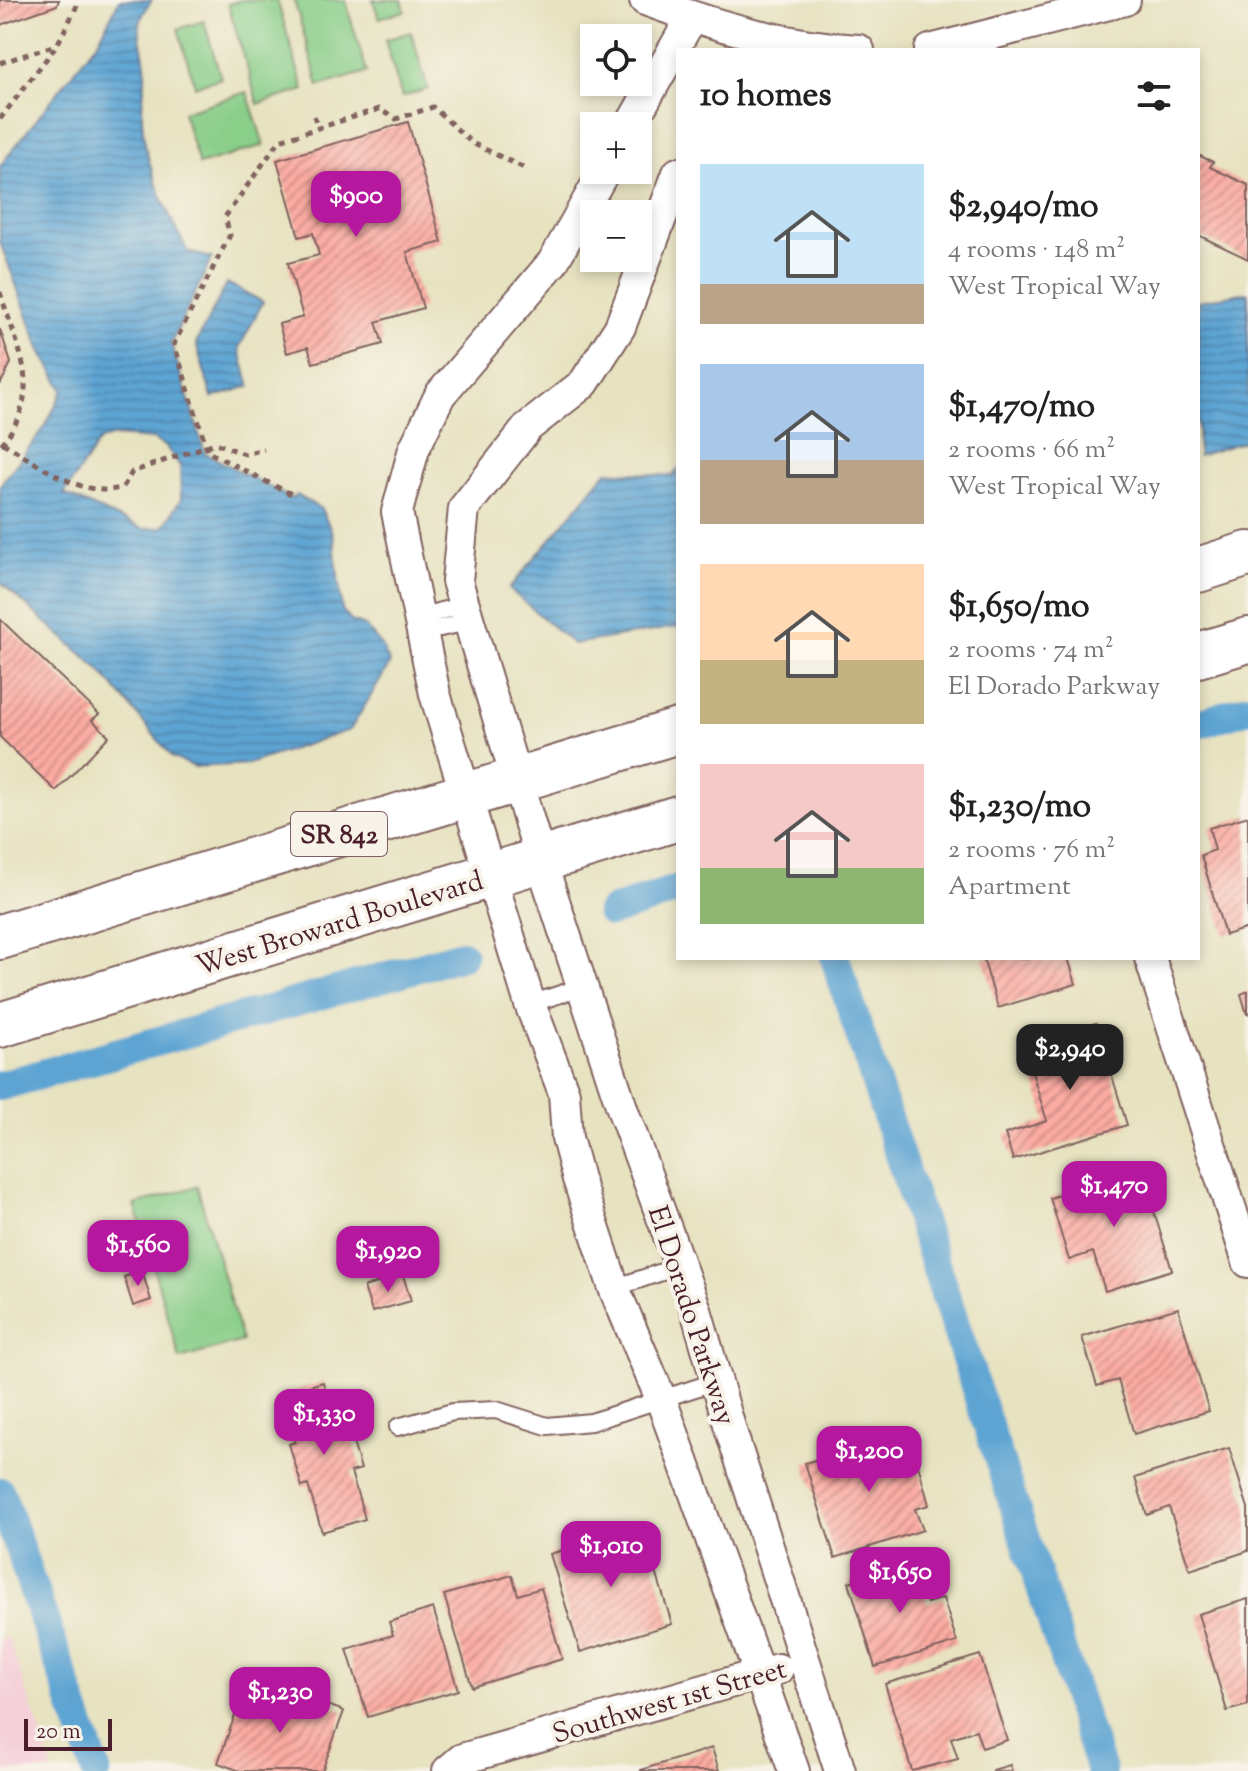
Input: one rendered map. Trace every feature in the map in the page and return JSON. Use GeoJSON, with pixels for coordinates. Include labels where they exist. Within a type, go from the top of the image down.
{"type":"FeatureCollection","features":[{"type":"Feature","properties":{"kind":"main road"},"geometry":{"type":"LineString","coordinates":[[1200,569],[1248,554]]}},
{"type":"Feature","properties":{"kind":"main road"},"geometry":{"type":"LineString","coordinates":[[1200,654],[1248,640]]}},
{"type":"Feature","properties":{"kind":"main road","name":"SR 842"},"geometry":{"type":"LineString","coordinates":[[0,937],[466,798],[676,732]]}},
{"type":"Feature","properties":{"kind":"main road","name":"West Broward Boulevard"},"geometry":{"type":"LineString","coordinates":[[0,1025],[676,819]]}},
{"type":"Feature","properties":{"kind":"street"},"geometry":{"type":"LineString","coordinates":[[645,0],[692,17],[733,40],[807,48]]}},
{"type":"Feature","properties":{"kind":"street"},"geometry":{"type":"LineString","coordinates":[[938,48],[1125,0]]}},
{"type":"Feature","properties":{"kind":"street"},"geometry":{"type":"LineString","coordinates":[[638,112],[692,17]]}},
{"type":"Feature","properties":{"kind":"street","name":"El Dorado Parkway"},"geometry":{"type":"LineString","coordinates":[[676,178],[620,327],[584,383],[528,427],[464,508],[457,581],[541,861],[680,1266],[840,1771]]}},
{"type":"Feature","properties":{"kind":"street","name":"El Dorado Parkway"},"geometry":{"type":"LineString","coordinates":[[597,184],[553,262],[440,395],[414,449],[397,512],[435,694],[530,1004],[564,1093],[567,1138],[578,1179],[614,1288],[661,1399],[794,1771]]}},
{"type":"Feature","properties":{"kind":"street"},"geometry":{"type":"LineString","coordinates":[[1151,960],[1248,1262]]}},
{"type":"Feature","properties":{"kind":"street","name":"Southwest 1st Street"},"geometry":{"type":"LineString","coordinates":[[448,1771],[462,1759],[803,1661]]}},
{"type":"Feature","properties":{"kind":"lane"},"geometry":{"type":"LineString","coordinates":[[420,625],[466,614]]}},
{"type":"Feature","properties":{"kind":"lane"},"geometry":{"type":"LineString","coordinates":[[530,1004],[582,987]]}},
{"type":"Feature","properties":{"kind":"lane"},"geometry":{"type":"LineString","coordinates":[[614,1288],[680,1266]]}},
{"type":"Feature","properties":{"kind":"lane"},"geometry":{"type":"LineString","coordinates":[[398,1427],[453,1412],[496,1410],[547,1426],[591,1422],[717,1381]]}},
{"type":"Feature","properties":{"kind":"path"},"geometry":{"type":"LineString","coordinates":[[0,119],[57,45],[80,0]]}},
{"type":"Feature","properties":{"kind":"path"},"geometry":{"type":"LineString","coordinates":[[0,63],[57,45]]}},
{"type":"Feature","properties":{"kind":"path"},"geometry":{"type":"LineString","coordinates":[[291,494],[208,452],[204,447],[174,344],[230,235],[225,217],[243,187],[280,140],[379,109],[396,119],[433,107],[472,143],[524,168]]}},
{"type":"Feature","properties":{"kind":"path"},"geometry":{"type":"LineString","coordinates":[[314,116],[318,128]]}},
{"type":"Feature","properties":{"kind":"path"},"geometry":{"type":"LineString","coordinates":[[0,292],[28,379],[26,400],[2,445],[85,488],[101,492],[118,489],[132,472],[204,447],[216,439],[245,454],[264,449]]}},
{"type":"Feature","properties":{"kind":"shaded area"},"geometry":{"type":"Polygon","coordinates":[[[8,1637],[53,1771],[0,1771],[0,1640],[8,1637]]]}},
{"type":"Feature","properties":{"kind":"green space"},"geometry":{"type":"Polygon","coordinates":[[[241,0],[277,0],[304,90],[258,104],[228,4],[241,0]]]}},
{"type":"Feature","properties":{"kind":"green space"},"geometry":{"type":"Polygon","coordinates":[[[294,0],[345,0],[367,72],[319,86],[294,0]]]}},
{"type":"Feature","properties":{"kind":"green space"},"geometry":{"type":"Polygon","coordinates":[[[373,0],[402,0],[405,11],[379,18],[373,0]]]}},
{"type":"Feature","properties":{"kind":"green space"},"geometry":{"type":"Polygon","coordinates":[[[204,21],[221,78],[195,86],[178,29],[204,21]]]}},
{"type":"Feature","properties":{"kind":"green space"},"geometry":{"type":"Polygon","coordinates":[[[411,32],[428,89],[402,97],[385,40],[411,32]]]}},
{"type":"Feature","properties":{"kind":"green space"},"geometry":{"type":"Polygon","coordinates":[[[247,92],[264,145],[199,165],[183,112],[247,92]]]}},
{"type":"Feature","properties":{"kind":"green space"},"geometry":{"type":"Polygon","coordinates":[[[197,1186],[242,1341],[180,1359],[135,1205],[197,1186]]]}},
{"type":"Feature","properties":{"kind":"water"},"geometry":{"type":"Polygon","coordinates":[[[119,0],[152,0],[140,24],[145,69],[142,112],[146,148],[164,202],[188,252],[212,258],[171,343],[205,453],[292,499],[297,495],[321,509],[333,534],[342,610],[351,621],[365,626],[382,646],[390,664],[350,730],[248,764],[195,767],[173,758],[100,670],[0,582],[0,485],[45,427],[63,390],[40,349],[0,242],[0,166],[100,38],[119,0]],[[115,436],[100,440],[64,494],[143,529],[163,527],[181,499],[180,466],[167,448],[153,439],[115,436]]]}},
{"type":"Feature","properties":{"kind":"water"},"geometry":{"type":"Polygon","coordinates":[[[227,283],[263,302],[239,348],[250,386],[212,398],[196,343],[227,283]]]}},
{"type":"Feature","properties":{"kind":"water"},"geometry":{"type":"Polygon","coordinates":[[[1248,292],[1248,440],[1200,455],[1200,301],[1248,292]]]}},
{"type":"Feature","properties":{"kind":"water"},"geometry":{"type":"Polygon","coordinates":[[[607,471],[673,476],[676,472],[676,627],[573,644],[509,589],[607,471]]]}},
{"type":"Feature","properties":{"kind":"building"},"geometry":{"type":"Polygon","coordinates":[[[0,0],[59,0],[57,5],[0,25],[0,0]]]}},
{"type":"Feature","properties":{"kind":"building"},"geometry":{"type":"Polygon","coordinates":[[[408,122],[442,242],[407,252],[423,308],[376,322],[383,344],[313,363],[308,347],[287,353],[279,324],[303,317],[288,263],[319,255],[313,233],[299,237],[277,160],[408,122]]]}},
{"type":"Feature","properties":{"kind":"building"},"geometry":{"type":"Polygon","coordinates":[[[1200,156],[1213,162],[1210,167],[1248,185],[1248,259],[1200,236],[1200,156]]]}},
{"type":"Feature","properties":{"kind":"building"},"geometry":{"type":"Polygon","coordinates":[[[0,329],[11,363],[0,385],[0,329]]]}},
{"type":"Feature","properties":{"kind":"building"},"geometry":{"type":"Polygon","coordinates":[[[0,619],[99,714],[92,720],[109,736],[56,791],[0,737],[0,619]]]}},
{"type":"Feature","properties":{"kind":"building"},"geometry":{"type":"Polygon","coordinates":[[[1248,816],[1248,928],[1225,935],[1201,855],[1215,850],[1209,828],[1248,816]]]}},
{"type":"Feature","properties":{"kind":"building"},"geometry":{"type":"Polygon","coordinates":[[[984,960],[1069,960],[1076,984],[998,1008],[984,960]]]}},
{"type":"Feature","properties":{"kind":"building"},"geometry":{"type":"Polygon","coordinates":[[[1248,991],[1248,1014],[1247,1014],[1241,994],[1248,991]]]}},
{"type":"Feature","properties":{"kind":"building"},"geometry":{"type":"Polygon","coordinates":[[[1096,1023],[1127,1125],[1013,1160],[1005,1134],[1047,1121],[1024,1046],[1096,1023]]]}},
{"type":"Feature","properties":{"kind":"building"},"geometry":{"type":"Polygon","coordinates":[[[1141,1170],[1172,1270],[1105,1291],[1093,1252],[1069,1260],[1050,1198],[1141,1170]]]}},
{"type":"Feature","properties":{"kind":"building"},"geometry":{"type":"Polygon","coordinates":[[[142,1271],[151,1300],[133,1306],[124,1277],[142,1271]]]}},
{"type":"Feature","properties":{"kind":"building"},"geometry":{"type":"Polygon","coordinates":[[[403,1275],[411,1301],[372,1312],[364,1287],[403,1275]]]}},
{"type":"Feature","properties":{"kind":"building"},"geometry":{"type":"Polygon","coordinates":[[[1178,1308],[1209,1411],[1134,1434],[1118,1380],[1097,1386],[1082,1337],[1178,1308]]]}},
{"type":"Feature","properties":{"kind":"building"},"geometry":{"type":"Polygon","coordinates":[[[323,1382],[338,1429],[348,1426],[361,1469],[351,1472],[365,1519],[322,1532],[308,1485],[302,1487],[289,1444],[295,1442],[280,1395],[323,1382]]]}},
{"type":"Feature","properties":{"kind":"building"},"geometry":{"type":"Polygon","coordinates":[[[909,1431],[929,1505],[915,1509],[923,1530],[835,1558],[805,1463],[909,1431]]]}},
{"type":"Feature","properties":{"kind":"building"},"geometry":{"type":"Polygon","coordinates":[[[1229,1448],[1248,1508],[1248,1551],[1190,1570],[1169,1507],[1147,1515],[1135,1478],[1229,1448]]]}},
{"type":"Feature","properties":{"kind":"building"},"geometry":{"type":"Polygon","coordinates":[[[642,1526],[672,1624],[580,1652],[550,1554],[642,1526]]]}},
{"type":"Feature","properties":{"kind":"building"},"geometry":{"type":"Polygon","coordinates":[[[915,1562],[927,1603],[943,1598],[957,1642],[875,1667],[849,1582],[915,1562]]]}},
{"type":"Feature","properties":{"kind":"building"},"geometry":{"type":"Polygon","coordinates":[[[512,1575],[518,1595],[541,1588],[562,1659],[472,1687],[444,1595],[512,1575]]]}},
{"type":"Feature","properties":{"kind":"building"},"geometry":{"type":"Polygon","coordinates":[[[1248,1599],[1248,1705],[1227,1711],[1198,1614],[1248,1599]]]}},
{"type":"Feature","properties":{"kind":"building"},"geometry":{"type":"Polygon","coordinates":[[[433,1608],[458,1690],[368,1717],[347,1649],[393,1635],[389,1622],[433,1608]]]}},
{"type":"Feature","properties":{"kind":"building"},"geometry":{"type":"Polygon","coordinates":[[[980,1655],[1007,1740],[982,1748],[976,1730],[951,1738],[958,1759],[912,1771],[885,1684],[980,1655]]]}},
{"type":"Feature","properties":{"kind":"building"},"geometry":{"type":"Polygon","coordinates":[[[245,1687],[299,1707],[303,1696],[344,1711],[322,1771],[240,1771],[218,1763],[245,1687]]]}},
{"type":"Feature","properties":{"kind":"building"},"geometry":{"type":"Polygon","coordinates":[[[712,1748],[719,1771],[641,1771],[641,1770],[712,1748]]]}},
{"type":"Feature","properties":{"kind":"building"},"geometry":{"type":"Polygon","coordinates":[[[1010,1765],[1012,1771],[993,1771],[993,1770],[1010,1765]]]}},
{"type":"Feature","properties":{"kind":"waterway"},"geometry":{"type":"LineString","coordinates":[[1200,723],[1248,708]]}},
{"type":"Feature","properties":{"kind":"waterway"},"geometry":{"type":"LineString","coordinates":[[611,912],[676,890]]}},
{"type":"Feature","properties":{"kind":"waterway"},"geometry":{"type":"LineString","coordinates":[[0,1086],[462,955]]}},
{"type":"Feature","properties":{"kind":"waterway"},"geometry":{"type":"LineString","coordinates":[[836,960],[1101,1771]]}},
{"type":"Feature","properties":{"kind":"waterway"},"geometry":{"type":"LineString","coordinates":[[0,1492],[96,1771]]}}]}
